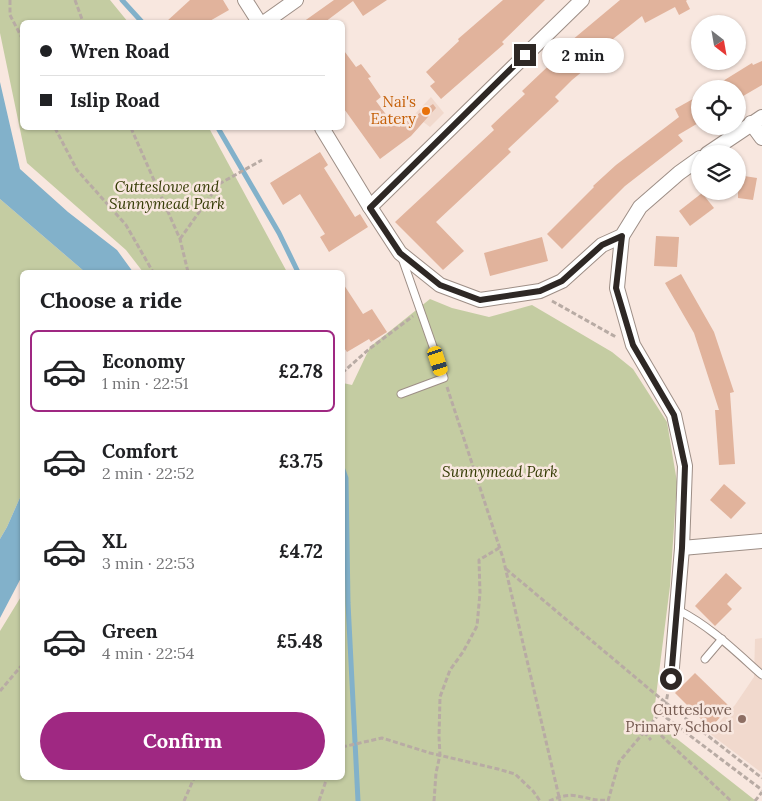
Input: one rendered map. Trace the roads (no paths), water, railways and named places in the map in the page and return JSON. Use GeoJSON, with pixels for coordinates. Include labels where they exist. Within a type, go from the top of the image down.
{"type":"FeatureCollection","features":[{"type":"Feature","properties":{"kind":"street"},"geometry":{"type":"LineString","coordinates":[[245,0],[258,20]]}},
{"type":"Feature","properties":{"kind":"street"},"geometry":{"type":"LineString","coordinates":[[268,20],[296,0]]}},
{"type":"Feature","properties":{"kind":"street"},"geometry":{"type":"LineString","coordinates":[[370,208],[582,0]]}},
{"type":"Feature","properties":{"kind":"street"},"geometry":{"type":"LineString","coordinates":[[720,145],[757,120],[762,138]]}},
{"type":"Feature","properties":{"kind":"street"},"geometry":{"type":"LineString","coordinates":[[323,130],[370,208],[400,253],[440,285],[480,300],[540,291],[562,281],[602,245],[622,236]]}},
{"type":"Feature","properties":{"kind":"street"},"geometry":{"type":"LineString","coordinates":[[671,679],[678,610],[685,466],[674,415],[633,345],[616,288],[622,236],[640,206],[691,164]]}},
{"type":"Feature","properties":{"kind":"street"},"geometry":{"type":"LineString","coordinates":[[682,548],[762,541]]}},
{"type":"Feature","properties":{"kind":"lane"},"geometry":{"type":"LineString","coordinates":[[400,253],[444,378],[400,394]]}},
{"type":"Feature","properties":{"kind":"lane"},"geometry":{"type":"LineString","coordinates":[[678,610],[696,620],[722,639],[762,675]]}},
{"type":"Feature","properties":{"kind":"lane"},"geometry":{"type":"LineString","coordinates":[[705,659],[722,639]]}},
{"type":"Feature","properties":{"kind":"water"},"geometry":{"type":"Polygon","coordinates":[[[0,82],[20,169],[68,212],[117,250],[132,270],[83,270],[0,199],[0,82]]]}},
{"type":"Feature","properties":{"kind":"water"},"geometry":{"type":"Polygon","coordinates":[[[20,498],[20,580],[0,618],[0,539],[20,498]]]}},
{"type":"Feature","properties":{"kind":"waterway"},"geometry":{"type":"LineString","coordinates":[[122,0],[140,20]]}},
{"type":"Feature","properties":{"kind":"waterway"},"geometry":{"type":"LineString","coordinates":[[219,130],[279,233],[297,270]]}},
{"type":"Feature","properties":{"kind":"waterway"},"geometry":{"type":"LineString","coordinates":[[345,475],[348,603],[358,801]]}},
{"type":"Feature","properties":{"kind":"place","name":"Nai's Eatery"},"geometry":{"type":"Point","coordinates":[426,111]}},
{"type":"Feature","properties":{"kind":"place","name":"Cutteslowe Primary School"},"geometry":{"type":"Point","coordinates":[742,719]}},
{"type":"Feature","properties":{"kind":"park label","name":"Cutteslowe and Sunnymead Park"},"geometry":{"type":"Point","coordinates":[167,196]}},
{"type":"Feature","properties":{"kind":"park label","name":"Sunnymead Park"},"geometry":{"type":"Point","coordinates":[500,472]}}]}
